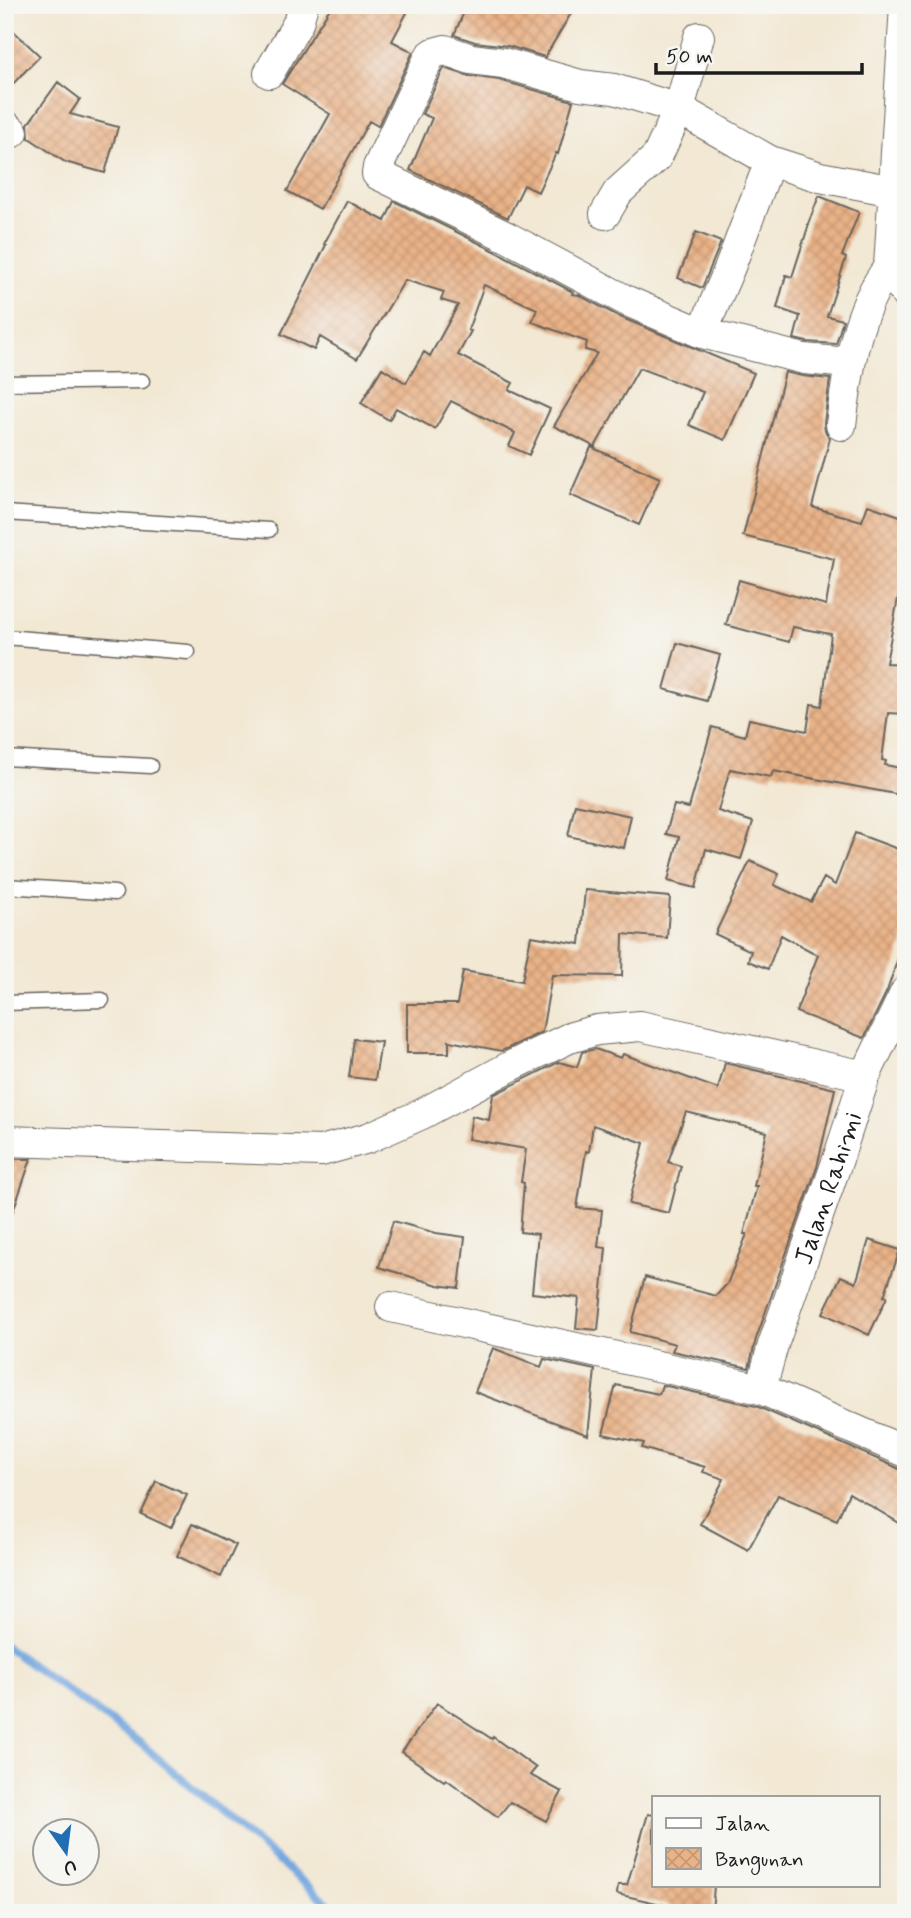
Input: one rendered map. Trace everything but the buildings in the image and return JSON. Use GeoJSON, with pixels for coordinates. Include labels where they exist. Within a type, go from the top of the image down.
{"type":"FeatureCollection","features":[{"type":"Feature","properties":{"kind":"street"},"geometry":{"type":"LineString","coordinates":[[269,73],[298,23],[303,5]]}},
{"type":"Feature","properties":{"kind":"street"},"geometry":{"type":"LineString","coordinates":[[905,5],[890,267],[906,295]]}},
{"type":"Feature","properties":{"kind":"street"},"geometry":{"type":"LineString","coordinates":[[605,214],[618,192],[657,157],[680,109],[699,37]]}},
{"type":"Feature","properties":{"kind":"street"},"geometry":{"type":"LineString","coordinates":[[849,363],[804,359],[702,333],[627,301],[507,237],[377,174],[378,167],[430,56],[444,50],[580,85],[614,89],[680,109],[770,161],[820,177],[894,191]]}},
{"type":"Feature","properties":{"kind":"street"},"geometry":{"type":"LineString","coordinates":[[702,333],[770,161]]}},
{"type":"Feature","properties":{"kind":"street"},"geometry":{"type":"LineString","coordinates":[[841,425],[849,363],[877,282],[890,267]]}},
{"type":"Feature","properties":{"kind":"street","name":"Jalan Rahimi"},"geometry":{"type":"LineString","coordinates":[[761,1389],[773,1345],[865,1076],[906,991]]}},
{"type":"Feature","properties":{"kind":"street"},"geometry":{"type":"LineString","coordinates":[[5,1141],[321,1151],[368,1138],[422,1114],[510,1066],[569,1038],[597,1030],[640,1026],[865,1076]]}},
{"type":"Feature","properties":{"kind":"street"},"geometry":{"type":"LineString","coordinates":[[391,1307],[761,1389],[906,1452]]}},
{"type":"Feature","properties":{"kind":"lane"},"geometry":{"type":"LineString","coordinates":[[5,383],[142,381]]}},
{"type":"Feature","properties":{"kind":"lane"},"geometry":{"type":"LineString","coordinates":[[5,513],[269,530]]}},
{"type":"Feature","properties":{"kind":"lane"},"geometry":{"type":"LineString","coordinates":[[5,637],[188,652]]}},
{"type":"Feature","properties":{"kind":"lane"},"geometry":{"type":"LineString","coordinates":[[5,758],[150,766]]}},
{"type":"Feature","properties":{"kind":"lane"},"geometry":{"type":"LineString","coordinates":[[5,886],[115,893]]}},
{"type":"Feature","properties":{"kind":"lane"},"geometry":{"type":"LineString","coordinates":[[5,1003],[102,1000]]}},
{"type":"Feature","properties":{"kind":"waterway"},"geometry":{"type":"LineString","coordinates":[[5,1646],[139,1742],[339,1913]]}}]}
